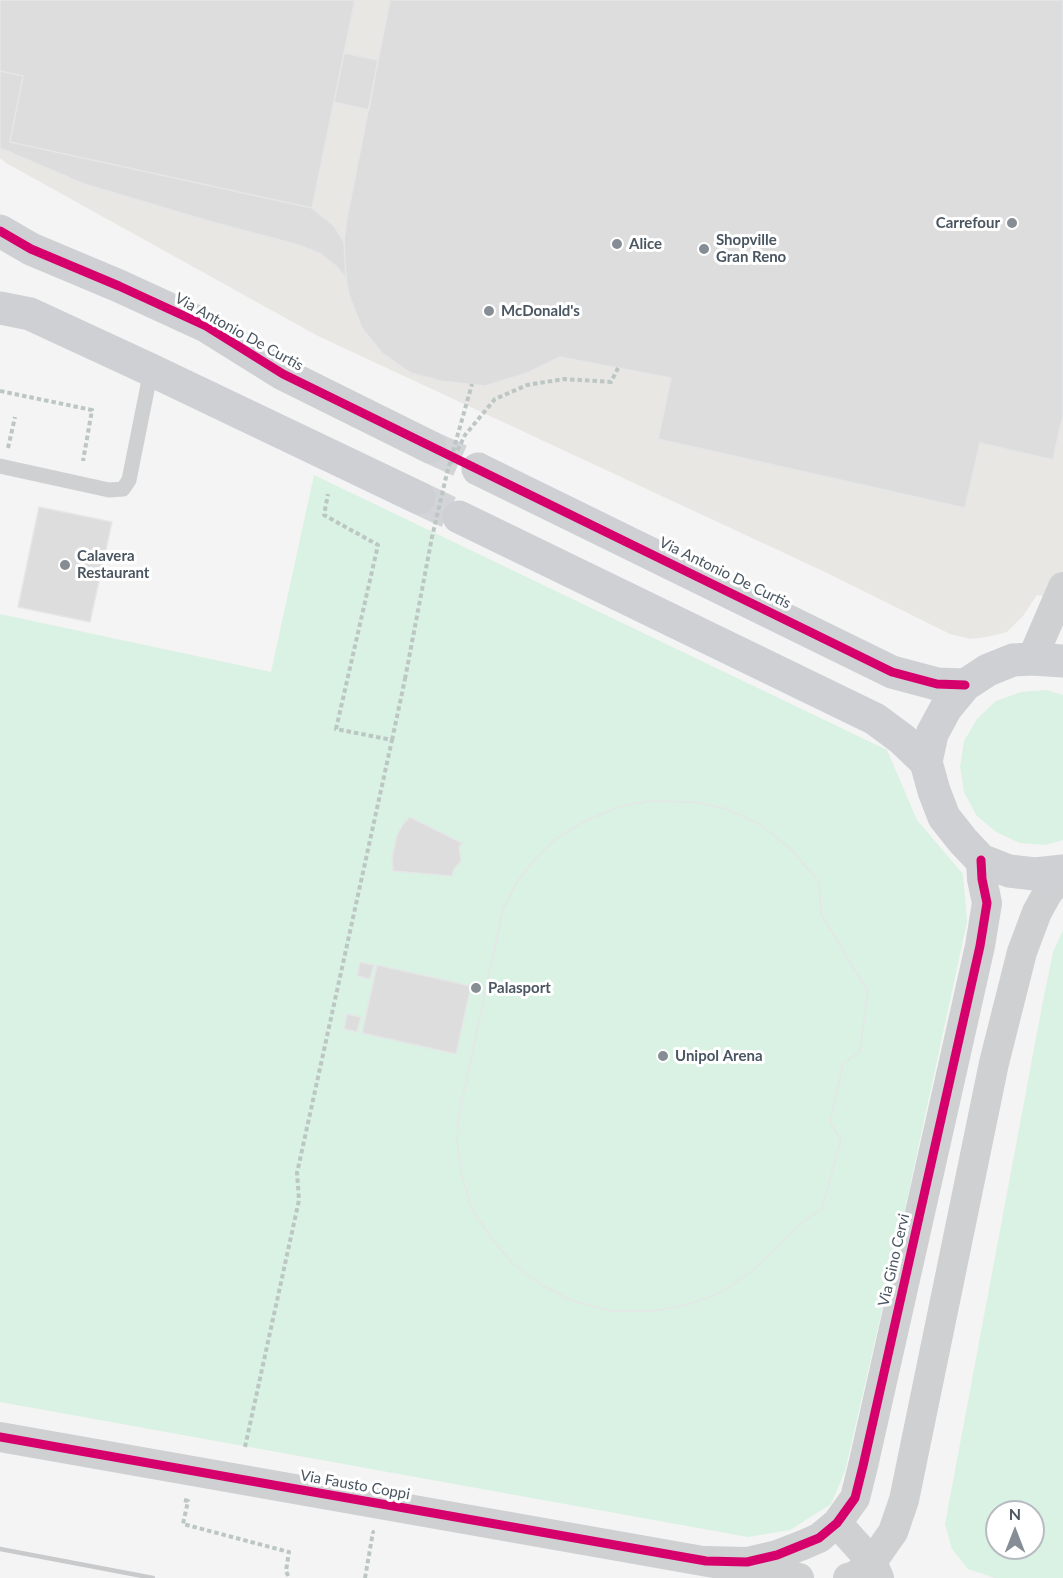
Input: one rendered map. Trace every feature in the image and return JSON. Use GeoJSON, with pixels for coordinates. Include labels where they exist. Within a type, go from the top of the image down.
{"type":"FeatureCollection","features":[{"type":"Feature","properties":{"kind":"street","name":"Via Antonio De Curtis"},"geometry":{"type":"LineString","coordinates":[[0,231],[31,249],[206,326],[283,374],[452,463],[892,672],[937,684],[965,685]]}},
{"type":"Feature","properties":{"kind":"street"},"geometry":{"type":"LineString","coordinates":[[0,308],[30,314],[151,369],[419,498]]}},
{"type":"Feature","properties":{"kind":"street"},"geometry":{"type":"LineString","coordinates":[[459,517],[875,719],[902,739],[926,762]]}},
{"type":"Feature","properties":{"kind":"street"},"geometry":{"type":"LineString","coordinates":[[1063,587],[1048,660],[1013,660],[988,670],[965,685],[946,708],[932,734],[926,762],[944,817],[981,860],[1009,871],[1035,874],[1063,872]]}},
{"type":"Feature","properties":{"kind":"street","name":"Via Gino Cervi"},"geometry":{"type":"LineString","coordinates":[[706,1561],[747,1562],[777,1555],[819,1538],[837,1523],[855,1498],[980,946],[987,903],[981,860]]}},
{"type":"Feature","properties":{"kind":"street"},"geometry":{"type":"LineString","coordinates":[[837,1523],[867,1573],[893,1532],[904,1500],[994,1063],[1022,952],[1036,912],[1063,872]]}},
{"type":"Feature","properties":{"kind":"street","name":"Via Fausto Coppi"},"geometry":{"type":"LineString","coordinates":[[0,1437],[799,1578]]}},
{"type":"Feature","properties":{"kind":"lane"},"geometry":{"type":"LineString","coordinates":[[3,460],[109,490],[123,489],[129,480],[151,369]]}},
{"type":"Feature","properties":{"kind":"path"},"geometry":{"type":"LineString","coordinates":[[452,463],[465,435],[495,399],[526,385],[554,380],[611,382],[618,368]]}},
{"type":"Feature","properties":{"kind":"path"},"geometry":{"type":"LineString","coordinates":[[245,1447],[299,1200],[297,1173],[405,679],[430,547],[471,384]]}},
{"type":"Feature","properties":{"kind":"path"},"geometry":{"type":"LineString","coordinates":[[0,391],[93,410],[83,460]]}},
{"type":"Feature","properties":{"kind":"path"},"geometry":{"type":"LineString","coordinates":[[3,460],[15,417]]}},
{"type":"Feature","properties":{"kind":"path"},"geometry":{"type":"LineString","coordinates":[[328,494],[324,515],[378,545],[336,729],[392,740]]}},
{"type":"Feature","properties":{"kind":"path"},"geometry":{"type":"LineString","coordinates":[[176,1499],[188,1501],[183,1524],[289,1552],[286,1571],[289,1578]]}},
{"type":"Feature","properties":{"kind":"path"},"geometry":{"type":"LineString","coordinates":[[365,1578],[373,1532]]}},
{"type":"Feature","properties":{"kind":"shaded area","name":"Shopville Gran Reno"},"geometry":{"type":"Polygon","coordinates":[[[0,0],[1063,0],[1063,600],[1037,595],[1023,616],[1007,632],[970,639],[950,634],[825,572],[318,336],[6,163],[0,158],[0,0]]]}},
{"type":"Feature","properties":{"kind":"green space","name":"Palasport"},"geometry":{"type":"Polygon","coordinates":[[[314,475],[887,750],[917,820],[963,874],[967,922],[900,1232],[845,1471],[831,1504],[790,1530],[748,1537],[0,1402],[0,614],[271,672],[314,475]]]}},
{"type":"Feature","properties":{"kind":"green space"},"geometry":{"type":"Polygon","coordinates":[[[1047,690],[1063,695],[1063,840],[1045,845],[1020,843],[996,832],[976,815],[964,792],[960,767],[964,741],[977,719],[996,701],[1021,692],[1047,690]]]}},
{"type":"Feature","properties":{"kind":"green space"},"geometry":{"type":"Polygon","coordinates":[[[1063,930],[1063,1578],[995,1578],[968,1569],[952,1549],[945,1524],[1053,952],[1063,930]]]}},
{"type":"Feature","properties":{"kind":"building"},"geometry":{"type":"Polygon","coordinates":[[[0,0],[355,0],[312,208],[10,142],[23,76],[0,71],[0,0]]]}},
{"type":"Feature","properties":{"kind":"building","name":"Shopville Gran Reno"},"geometry":{"type":"Polygon","coordinates":[[[390,0],[1063,0],[1063,415],[1053,460],[980,443],[965,508],[658,439],[671,378],[560,357],[527,373],[485,386],[441,381],[411,373],[382,353],[362,328],[349,295],[344,242],[390,0]]]}},
{"type":"Feature","properties":{"kind":"building"},"geometry":{"type":"Polygon","coordinates":[[[344,53],[378,60],[369,110],[334,102],[344,53]]]}},
{"type":"Feature","properties":{"kind":"building"},"geometry":{"type":"Polygon","coordinates":[[[0,71],[23,76],[10,142],[312,208],[334,226],[344,242],[346,278],[321,254],[299,245],[84,184],[0,148],[0,71]]]}},
{"type":"Feature","properties":{"kind":"building","name":"Calavera Restaurant"},"geometry":{"type":"Polygon","coordinates":[[[39,507],[112,522],[90,622],[18,607],[39,507]]]}},
{"type":"Feature","properties":{"kind":"building","name":"Unipol Arena"},"geometry":{"type":"Polygon","coordinates":[[[648,801],[696,802],[727,809],[761,825],[793,851],[819,882],[821,914],[868,992],[860,1051],[843,1064],[830,1122],[841,1139],[822,1209],[804,1221],[753,1270],[720,1293],[686,1305],[654,1311],[611,1311],[570,1300],[542,1285],[512,1263],[472,1209],[462,1176],[457,1142],[459,1115],[503,909],[516,883],[553,841],[583,822],[618,807],[648,801]]]}},
{"type":"Feature","properties":{"kind":"building","name":"Unipol Arena"},"geometry":{"type":"Polygon","coordinates":[[[648,801],[696,802],[727,809],[761,825],[793,851],[819,882],[821,914],[868,992],[860,1051],[843,1064],[830,1122],[841,1139],[822,1209],[804,1221],[753,1270],[720,1293],[686,1305],[654,1311],[611,1311],[570,1300],[542,1285],[512,1263],[472,1209],[462,1176],[457,1142],[459,1115],[503,909],[516,883],[553,841],[583,822],[618,807],[648,801]]]}},
{"type":"Feature","properties":{"kind":"building"},"geometry":{"type":"Polygon","coordinates":[[[410,817],[462,843],[459,848],[461,861],[454,869],[452,876],[393,871],[392,858],[397,835],[410,817]]]}},
{"type":"Feature","properties":{"kind":"building"},"geometry":{"type":"Polygon","coordinates":[[[360,962],[374,965],[370,979],[357,976],[360,962]]]}},
{"type":"Feature","properties":{"kind":"building"},"geometry":{"type":"Polygon","coordinates":[[[377,965],[471,986],[456,1054],[362,1033],[377,965]]]}},
{"type":"Feature","properties":{"kind":"building"},"geometry":{"type":"Polygon","coordinates":[[[347,1014],[361,1017],[357,1032],[344,1029],[347,1014]]]}},
{"type":"Feature","properties":{"kind":"tunnel"},"geometry":{"type":"LineString","coordinates":[[430,447],[478,469]]}},
{"type":"Feature","properties":{"kind":"tunnel"},"geometry":{"type":"LineString","coordinates":[[419,498],[459,517]]}},
{"type":"Feature","properties":{"kind":"railway"},"geometry":{"type":"LineString","coordinates":[[0,1549],[153,1578]]}},
{"type":"Feature","properties":{"kind":"cycle path"},"geometry":{"type":"LineString","coordinates":[[0,231],[31,249],[206,326],[283,374],[892,672],[937,684],[965,685]]}},
{"type":"Feature","properties":{"kind":"cycle path"},"geometry":{"type":"LineString","coordinates":[[0,1437],[706,1561],[747,1562],[777,1555],[819,1538],[837,1523],[855,1498],[863,1466],[980,946],[987,903],[981,860]]}},
{"type":"Feature","properties":{"kind":"place","name":"Carrefour"},"geometry":{"type":"Point","coordinates":[1012,223]}},
{"type":"Feature","properties":{"kind":"place","name":"Alice"},"geometry":{"type":"Point","coordinates":[617,244]}},
{"type":"Feature","properties":{"kind":"place","name":"Shopville Gran Reno"},"geometry":{"type":"Point","coordinates":[704,249]}},
{"type":"Feature","properties":{"kind":"place","name":"McDonald's"},"geometry":{"type":"Point","coordinates":[489,311]}},
{"type":"Feature","properties":{"kind":"place","name":"Calavera Restaurant"},"geometry":{"type":"Point","coordinates":[65,565]}},
{"type":"Feature","properties":{"kind":"place","name":"Palasport"},"geometry":{"type":"Point","coordinates":[476,988]}},
{"type":"Feature","properties":{"kind":"place","name":"Unipol Arena"},"geometry":{"type":"Point","coordinates":[663,1056]}}]}
